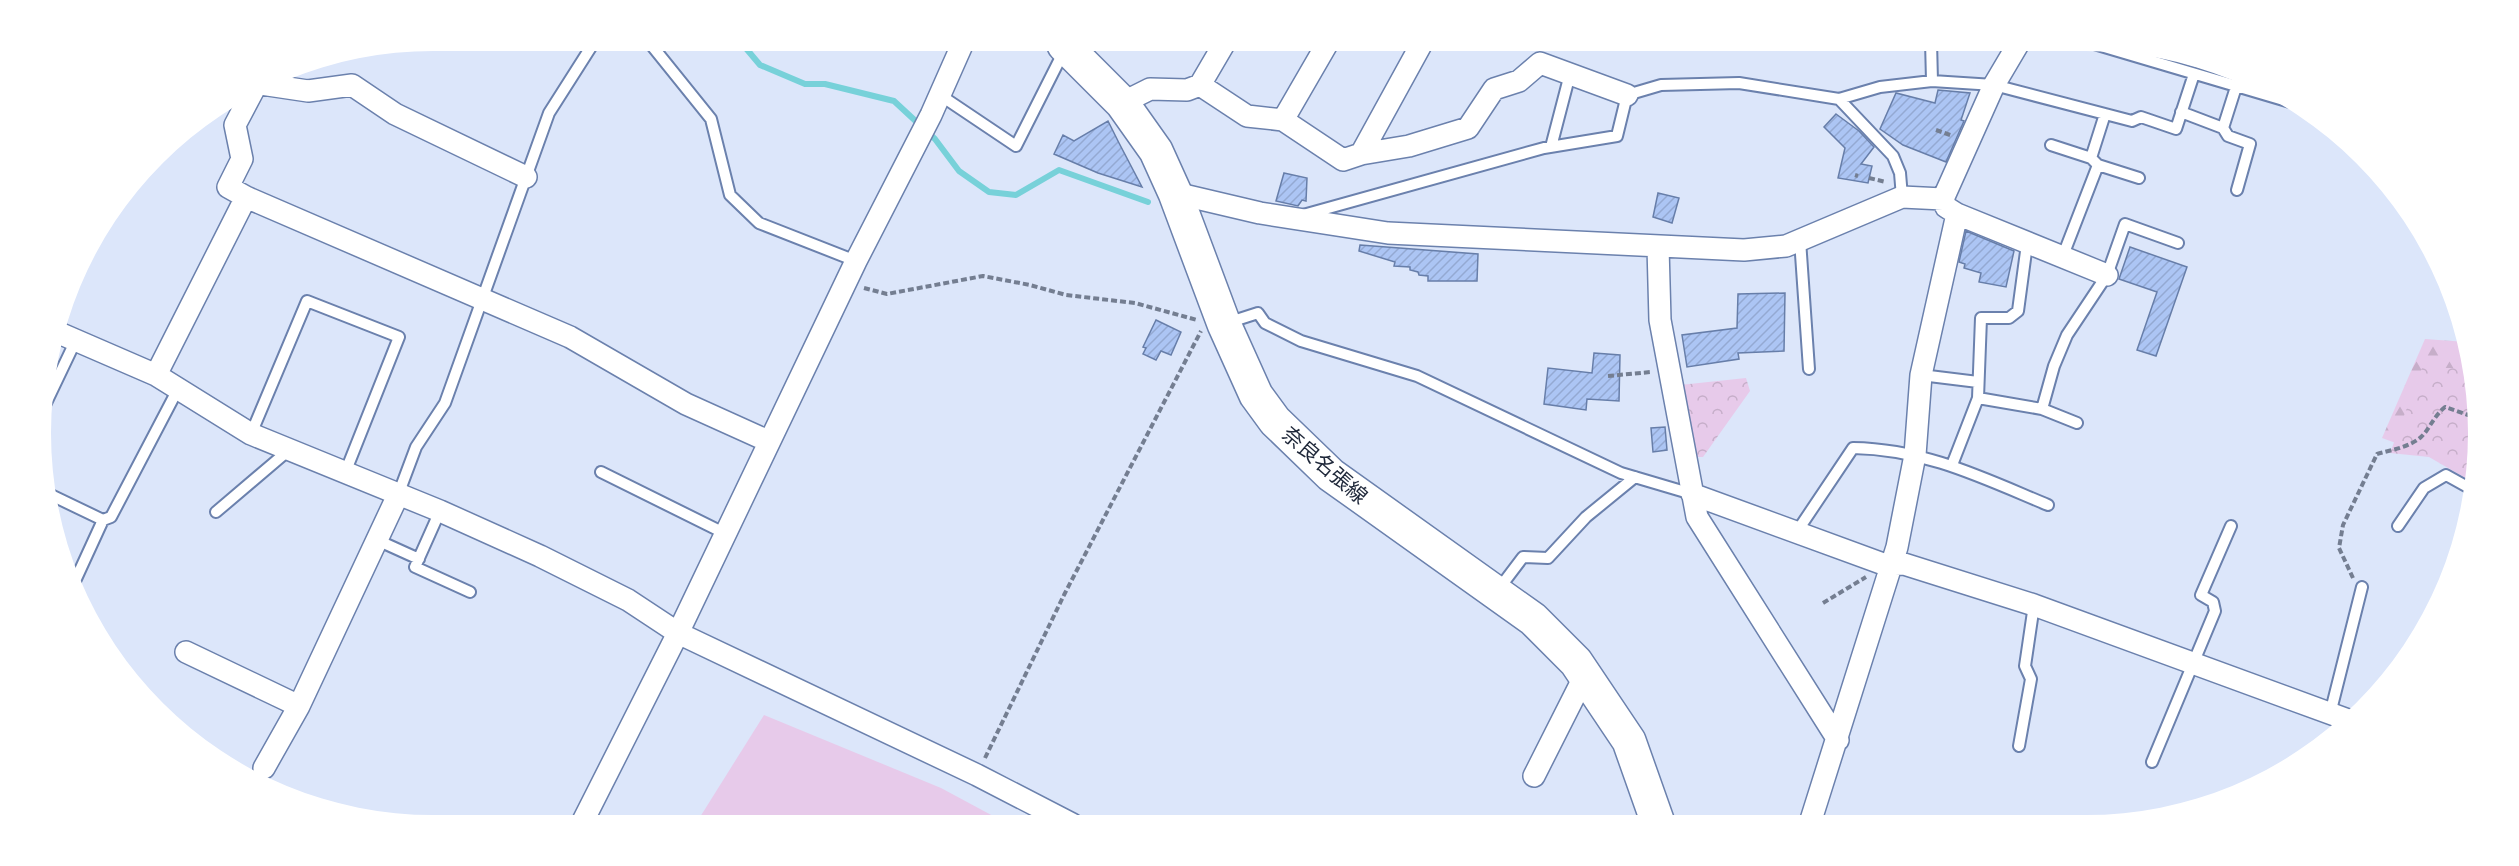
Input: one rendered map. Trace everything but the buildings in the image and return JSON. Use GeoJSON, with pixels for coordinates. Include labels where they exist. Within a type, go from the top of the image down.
{"type":"FeatureCollection","features":[{"type":"Feature","properties":{"kind":"main road","name":"奈良名張線"},"geometry":{"type":"LineString","coordinates":[[1070,51],[1122,103],[1156,152],[1175,193],[1214,323],[1256,395],[1275,421],[1331,475],[1533,619],[1576,662],[1629,741],[1655,815]]}},
{"type":"Feature","properties":{"kind":"street"},"geometry":{"type":"LineString","coordinates":[[586,815],[678,633],[768,441],[926,125],[959,51]]}},
{"type":"Feature","properties":{"kind":"street"},"geometry":{"type":"LineString","coordinates":[[1122,103],[1150,88],[1187,90],[1200,86],[1220,51]]}},
{"type":"Feature","properties":{"kind":"street"},"geometry":{"type":"LineString","coordinates":[[1283,120],[1323,51]]}},
{"type":"Feature","properties":{"kind":"street"},"geometry":{"type":"LineString","coordinates":[[1360,154],[1418,51]]}},
{"type":"Feature","properties":{"kind":"street"},"geometry":{"type":"LineString","coordinates":[[1813,815],[1838,741],[1887,575],[1915,455],[1921,375],[1950,207],[1994,85],[2014,51]]}},
{"type":"Feature","properties":{"kind":"street"},"geometry":{"type":"LineString","coordinates":[[1200,86],[1247,116],[1283,120],[1342,160],[1360,154],[1409,146],[1468,128],[1494,89],[1519,81],[1540,63],[1627,94]]}},
{"type":"Feature","properties":{"kind":"street"},"geometry":{"type":"LineString","coordinates":[[274,86],[308,91],[352,85],[395,114],[526,177]]}},
{"type":"Feature","properties":{"kind":"street"},"geometry":{"type":"LineString","coordinates":[[249,98],[235,125],[242,159],[228,187],[246,197],[570,337],[686,404],[768,441]]}},
{"type":"Feature","properties":{"kind":"street"},"geometry":{"type":"LineString","coordinates":[[1175,193],[1260,213],[1388,233],[1744,250],[1786,246],[1902,197],[1950,207],[2027,244],[2108,275]]}},
{"type":"Feature","properties":{"kind":"street"},"geometry":{"type":"LineString","coordinates":[[156,375],[246,197]]}},
{"type":"Feature","properties":{"kind":"street"},"geometry":{"type":"LineString","coordinates":[[1658,247],[1660,320],[1697,517],[1838,741]]}},
{"type":"Feature","properties":{"kind":"street"},"geometry":{"type":"LineString","coordinates":[[68,337],[156,375],[250,434],[440,511],[540,556],[628,600],[678,633],[977,775],[1055,815]]}},
{"type":"Feature","properties":{"kind":"street"},"geometry":{"type":"LineString","coordinates":[[1692,494],[1889,565],[1904,564],[2034,604],[2193,663],[2337,721]]}},
{"type":"Feature","properties":{"kind":"street"},"geometry":{"type":"LineString","coordinates":[[261,774],[299,706],[398,495]]}},
{"type":"Feature","properties":{"kind":"street"},"geometry":{"type":"LineString","coordinates":[[186,652],[299,706]]}},
{"type":"Feature","properties":{"kind":"street"},"geometry":{"type":"LineString","coordinates":[[1534,776],[1585,675]]}},
{"type":"Feature","properties":{"kind":"lane"},"geometry":{"type":"LineString","coordinates":[[398,495],[416,447],[446,403],[549,113],[588,51]]}},
{"type":"Feature","properties":{"kind":"lane"},"geometry":{"type":"LineString","coordinates":[[656,51],[711,119],[730,195],[759,223],[856,261]]}},
{"type":"Feature","properties":{"kind":"lane"},"geometry":{"type":"LineString","coordinates":[[940,95],[1016,146],[1063,51]]}},
{"type":"Feature","properties":{"kind":"lane"},"geometry":{"type":"LineString","coordinates":[[1931,51],[1932,81]]}},
{"type":"Feature","properties":{"kind":"lane"},"geometry":{"type":"LineString","coordinates":[[2127,53],[2264,95]]}},
{"type":"Feature","properties":{"kind":"lane"},"geometry":{"type":"LineString","coordinates":[[1551,147],[1570,74]]}},
{"type":"Feature","properties":{"kind":"lane"},"geometry":{"type":"LineString","coordinates":[[1297,217],[1551,147],[1617,135],[1627,94],[1661,85],[1738,83],[1839,99],[1880,87],[1932,81],[1994,85],[2132,121],[2141,117],[2176,129],[2194,74]]}},
{"type":"Feature","properties":{"kind":"lane"},"geometry":{"type":"LineString","coordinates":[[2223,128],[2236,87]]}},
{"type":"Feature","properties":{"kind":"lane"},"geometry":{"type":"LineString","coordinates":[[1839,99],[1893,156],[1900,173],[1902,197]]}},
{"type":"Feature","properties":{"kind":"lane"},"geometry":{"type":"LineString","coordinates":[[2181,112],[2223,128],[2228,136],[2250,144],[2237,190]]}},
{"type":"Feature","properties":{"kind":"lane"},"geometry":{"type":"LineString","coordinates":[[2062,258],[2095,162],[2105,114]]}},
{"type":"Feature","properties":{"kind":"lane"},"geometry":{"type":"LineString","coordinates":[[2051,145],[2139,178]]}},
{"type":"Feature","properties":{"kind":"lane"},"geometry":{"type":"LineString","coordinates":[[2042,409],[2054,366],[2067,335],[2108,275],[2125,224],[2178,243]]}},
{"type":"Feature","properties":{"kind":"lane"},"geometry":{"type":"LineString","coordinates":[[1800,240],[1809,369]]}},
{"type":"Feature","properties":{"kind":"lane"},"geometry":{"type":"LineString","coordinates":[[1952,465],[1978,398],[1981,318],[2009,318],[2018,310],[2027,244]]}},
{"type":"Feature","properties":{"kind":"lane"},"geometry":{"type":"LineString","coordinates":[[250,434],[307,301],[399,337],[345,473]]}},
{"type":"Feature","properties":{"kind":"lane"},"geometry":{"type":"LineString","coordinates":[[1214,323],[1258,313],[1265,323],[1301,341],[1417,376],[1522,428],[1635,477],[1692,494]]}},
{"type":"Feature","properties":{"kind":"lane"},"geometry":{"type":"LineString","coordinates":[[55,374],[68,337]]}},
{"type":"Feature","properties":{"kind":"lane"},"geometry":{"type":"LineString","coordinates":[[1921,375],[1978,382]]}},
{"type":"Feature","properties":{"kind":"lane"},"geometry":{"type":"LineString","coordinates":[[56,498],[104,520],[111,518],[178,389]]}},
{"type":"Feature","properties":{"kind":"lane"},"geometry":{"type":"LineString","coordinates":[[1978,398],[2042,409],[2077,423]]}},
{"type":"Feature","properties":{"kind":"lane"},"geometry":{"type":"LineString","coordinates":[[1796,533],[1853,448],[1882,448],[1952,465],[2048,505]]}},
{"type":"Feature","properties":{"kind":"lane"},"geometry":{"type":"LineString","coordinates":[[216,512],[289,450]]}},
{"type":"Feature","properties":{"kind":"lane"},"geometry":{"type":"LineString","coordinates":[[601,472],[724,533]]}},
{"type":"Feature","properties":{"kind":"lane"},"geometry":{"type":"LineString","coordinates":[[2398,525],[2424,488],[2446,475],[2465,486]]}},
{"type":"Feature","properties":{"kind":"lane"},"geometry":{"type":"LineString","coordinates":[[1496,592],[1523,557],[1548,558],[1586,517],[1635,477]]}},
{"type":"Feature","properties":{"kind":"lane"},"geometry":{"type":"LineString","coordinates":[[440,511],[416,567],[470,592]]}},
{"type":"Feature","properties":{"kind":"lane"},"geometry":{"type":"LineString","coordinates":[[78,574],[104,520]]}},
{"type":"Feature","properties":{"kind":"lane"},"geometry":{"type":"LineString","coordinates":[[2152,762],[2215,611],[2213,602],[2201,595],[2231,526]]}},
{"type":"Feature","properties":{"kind":"lane"},"geometry":{"type":"LineString","coordinates":[[377,540],[419,559]]}},
{"type":"Feature","properties":{"kind":"lane"},"geometry":{"type":"LineString","coordinates":[[2341,717],[2362,587]]}},
{"type":"Feature","properties":{"kind":"lane"},"geometry":{"type":"LineString","coordinates":[[2019,746],[2031,679],[2025,666],[2034,604]]}},
{"type":"Feature","properties":{"kind":"path"},"geometry":{"type":"LineString","coordinates":[[1869,178],[1884,182]]}},
{"type":"Feature","properties":{"kind":"path"},"geometry":{"type":"LineString","coordinates":[[846,283],[886,294],[983,276],[1066,295],[1135,303],[1214,323],[1064,595],[977,775]]}},
{"type":"Feature","properties":{"kind":"path"},"geometry":{"type":"LineString","coordinates":[[1608,376],[1670,370]]}},
{"type":"Feature","properties":{"kind":"path"},"geometry":{"type":"LineString","coordinates":[[2362,587],[2358,588],[2339,549],[2343,525],[2376,454],[2402,447],[2422,436],[2433,418],[2445,407],[2467,415]]}},
{"type":"Feature","properties":{"kind":"path"},"geometry":{"type":"LineString","coordinates":[[1823,603],[1889,565]]}},
{"type":"Feature","properties":{"kind":"green space"},"geometry":{"type":"Polygon","coordinates":[[[2425,339],[2457,341],[2467,408],[2466,469],[2382,438],[2425,339]]]}},
{"type":"Feature","properties":{"kind":"green space"},"geometry":{"type":"Polygon","coordinates":[[[2462,364],[2465,383],[2468,433],[2465,478],[2429,457],[2390,453],[2422,368],[2454,368],[2462,364]]]}},
{"type":"Feature","properties":{"kind":"green space"},"geometry":{"type":"Polygon","coordinates":[[[1746,378],[1750,391],[1703,457],[1693,457],[1680,385],[1746,378]]]}},
{"type":"Feature","properties":{"kind":"green space"},"geometry":{"type":"Polygon","coordinates":[[[764,715],[941,788],[991,815],[701,815],[764,715]]]}},
{"type":"Feature","properties":{"kind":"waterway"},"geometry":{"type":"LineString","coordinates":[[748,51],[760,65],[805,84],[825,84],[894,101],[935,139],[959,171],[989,192],[1016,195],[1059,170],[1148,202]]}}]}
